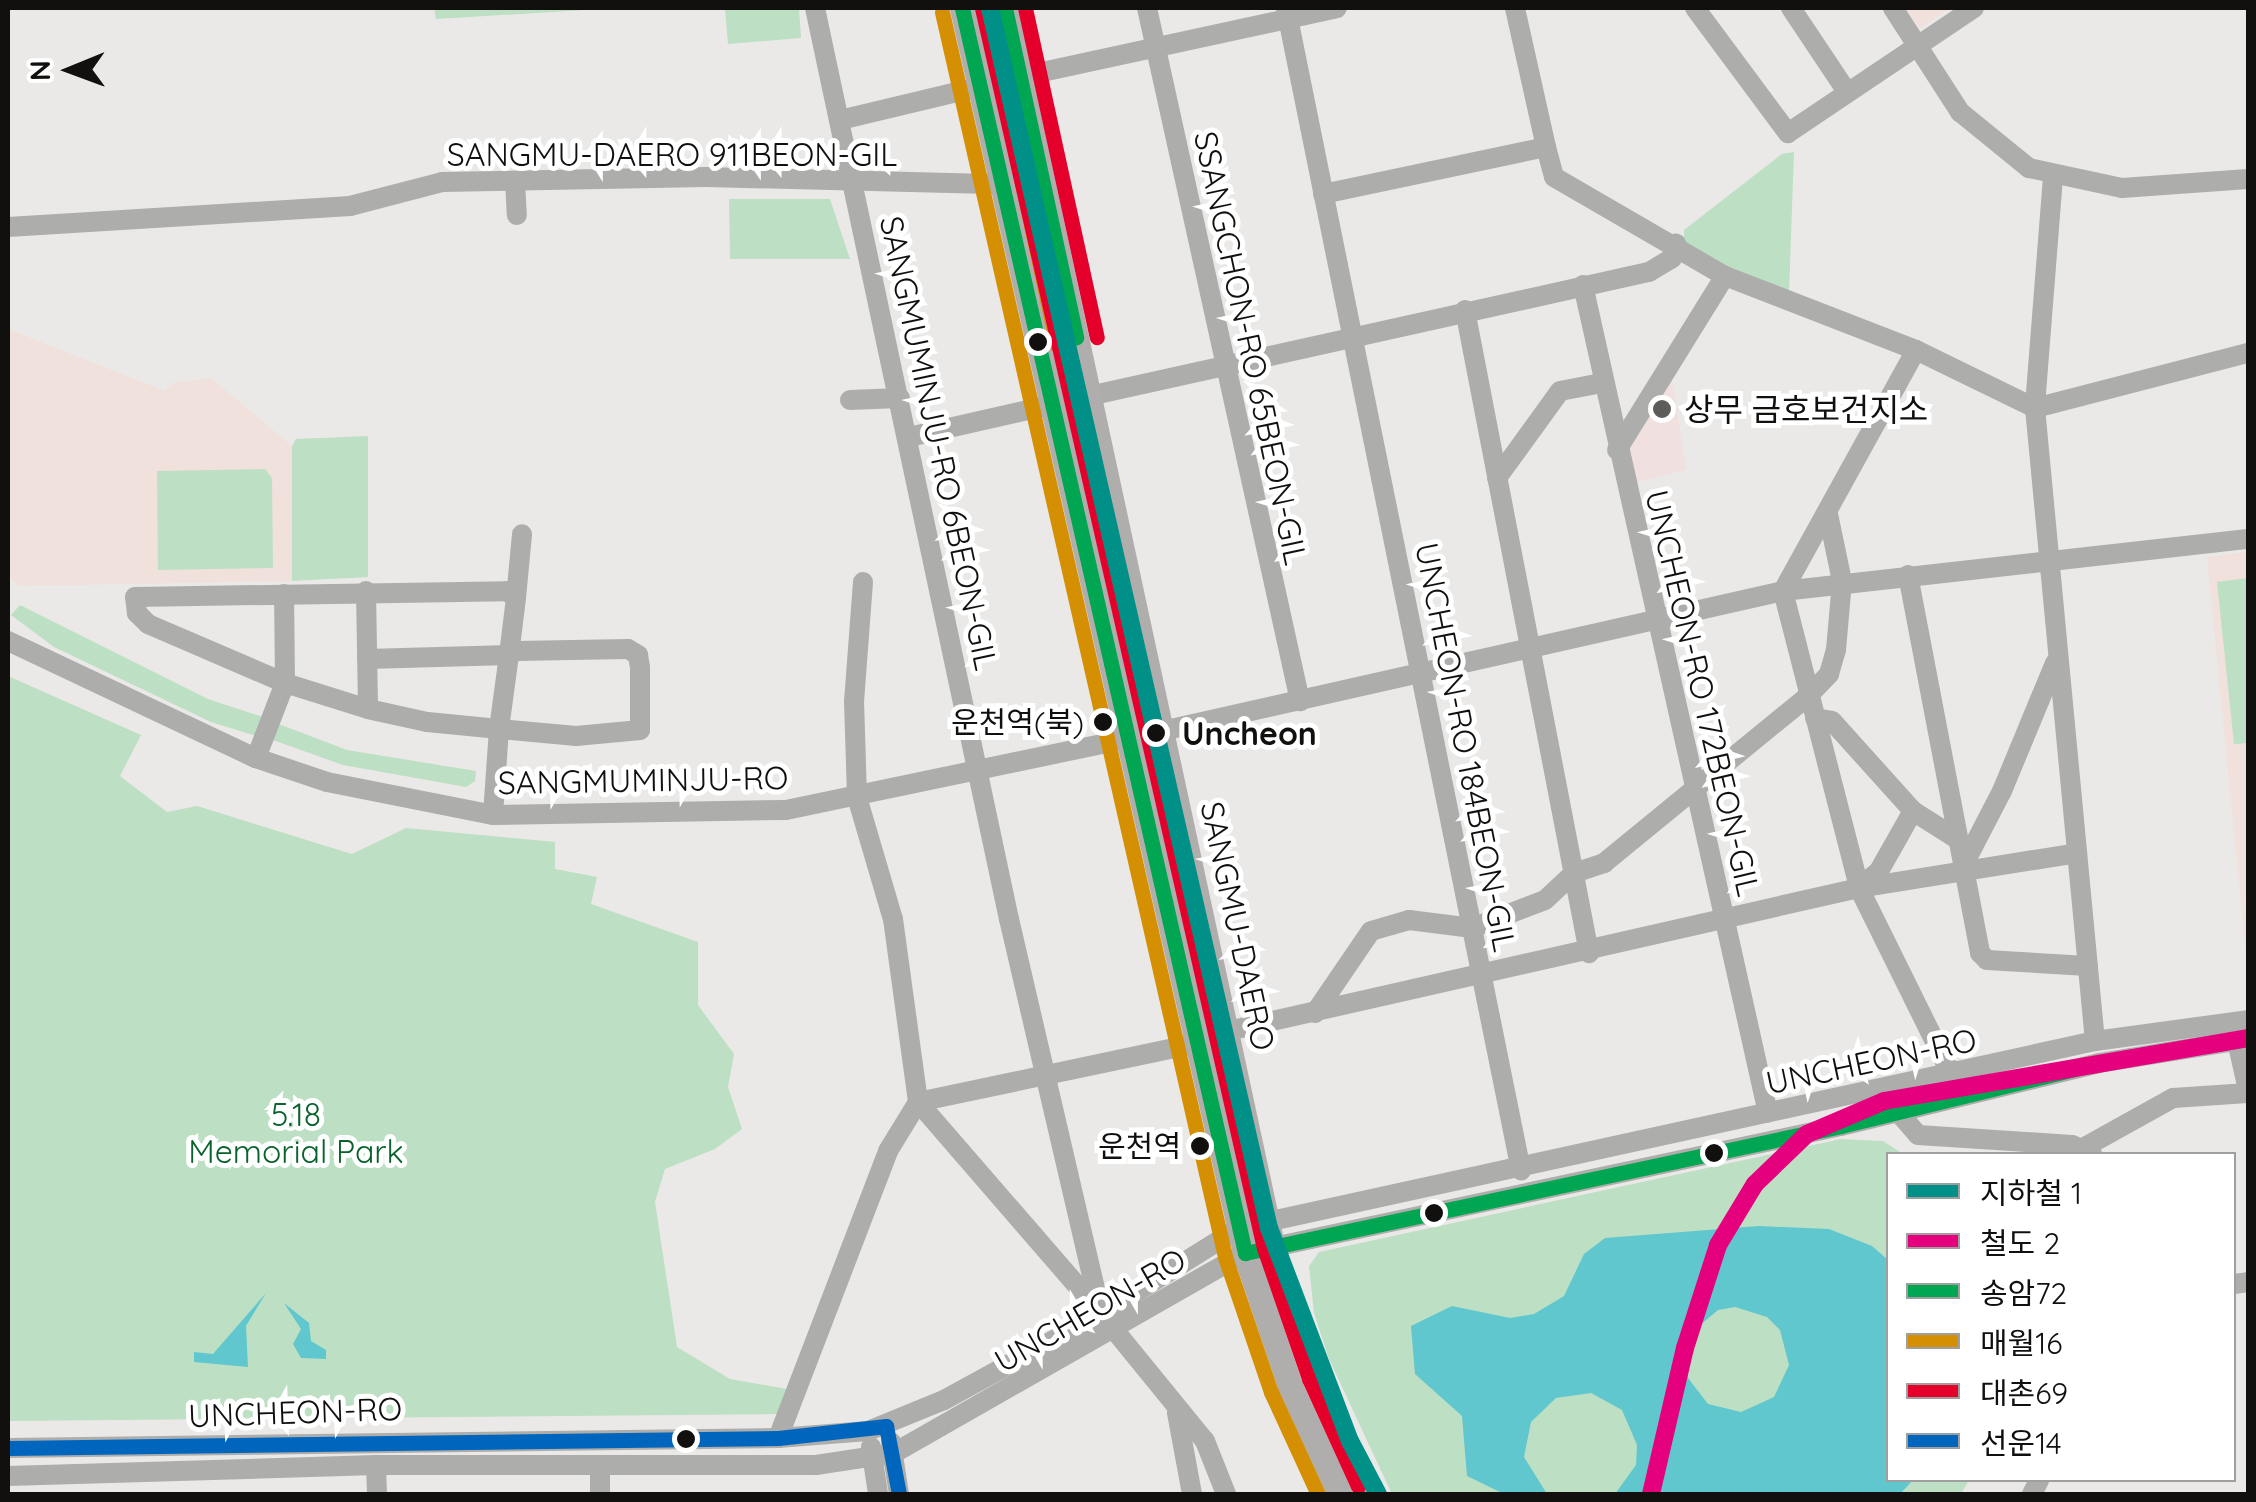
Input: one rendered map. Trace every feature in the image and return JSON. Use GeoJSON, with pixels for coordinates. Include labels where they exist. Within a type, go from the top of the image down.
{"type":"FeatureCollection","features":[{"type":"Feature","properties":{"kind":"main road","name":"SANGMU-DAERO"},"geometry":{"type":"LineString","coordinates":[[962,8],[1194,1044],[1242,1240],[1290,1386],[1340,1494]]}},
{"type":"Feature","properties":{"kind":"main road","name":"SANGMU-DAERO"},"geometry":{"type":"LineString","coordinates":[[1005,8],[1269,1234],[1316,1379],[1367,1494]]}},
{"type":"Feature","properties":{"kind":"street","name":"SANGMUMINJU-RO 6BEON-GIL"},"geometry":{"type":"LineString","coordinates":[[815,8],[978,774],[1101,1314]]}},
{"type":"Feature","properties":{"kind":"street","name":"SSANGCHON-RO 65BEON-GIL"},"geometry":{"type":"LineString","coordinates":[[1147,8],[1222,365],[1300,700]]}},
{"type":"Feature","properties":{"kind":"street"},"geometry":{"type":"LineString","coordinates":[[1020,78],[1287,13],[1337,8]]}},
{"type":"Feature","properties":{"kind":"street"},"geometry":{"type":"LineString","coordinates":[[1515,8],[1554,177],[1676,244],[1724,276],[1916,350],[2035,408],[2248,352]]}},
{"type":"Feature","properties":{"kind":"street"},"geometry":{"type":"LineString","coordinates":[[1695,8],[1788,133],[1974,8]]}},
{"type":"Feature","properties":{"kind":"street"},"geometry":{"type":"LineString","coordinates":[[1791,8],[1847,92]]}},
{"type":"Feature","properties":{"kind":"street"},"geometry":{"type":"LineString","coordinates":[[1894,8],[1971,125],[2018,162],[2052,177],[2122,188],[2248,180]]}},
{"type":"Feature","properties":{"kind":"street","name":"UNCHEON-RO 184BEON-GIL"},"geometry":{"type":"LineString","coordinates":[[1287,13],[1521,1170]]}},
{"type":"Feature","properties":{"kind":"street"},"geometry":{"type":"LineString","coordinates":[[840,120],[978,88]]}},
{"type":"Feature","properties":{"kind":"street"},"geometry":{"type":"LineString","coordinates":[[1323,194],[1546,147]]}},
{"type":"Feature","properties":{"kind":"street","name":"SANGMU-DAERO 911BEON-GIL"},"geometry":{"type":"LineString","coordinates":[[8,226],[350,206],[423,183],[706,177],[999,184],[1040,175]]}},
{"type":"Feature","properties":{"kind":"street"},"geometry":{"type":"LineString","coordinates":[[2052,177],[2035,408],[2046,560],[2095,1041]]}},
{"type":"Feature","properties":{"kind":"street"},"geometry":{"type":"LineString","coordinates":[[515,181],[517,215]]}},
{"type":"Feature","properties":{"kind":"street"},"geometry":{"type":"LineString","coordinates":[[1089,396],[1661,267],[1676,244]]}},
{"type":"Feature","properties":{"kind":"street"},"geometry":{"type":"LineString","coordinates":[[1618,450],[1724,276]]}},
{"type":"Feature","properties":{"kind":"street","name":"UNCHEON-RO 172BEON-GIL"},"geometry":{"type":"LineString","coordinates":[[1583,285],[1768,1113]]}},
{"type":"Feature","properties":{"kind":"street"},"geometry":{"type":"LineString","coordinates":[[1465,310],[1589,953]]}},
{"type":"Feature","properties":{"kind":"street"},"geometry":{"type":"LineString","coordinates":[[1916,350],[1782,591],[1858,888],[1952,1076]]}},
{"type":"Feature","properties":{"kind":"street"},"geometry":{"type":"LineString","coordinates":[[1497,478],[1560,391],[1602,383]]}},
{"type":"Feature","properties":{"kind":"street"},"geometry":{"type":"LineString","coordinates":[[850,400],[900,398]]}},
{"type":"Feature","properties":{"kind":"street"},"geometry":{"type":"LineString","coordinates":[[908,437],[1050,405]]}},
{"type":"Feature","properties":{"kind":"street"},"geometry":{"type":"LineString","coordinates":[[1314,1012],[1371,930],[1396,920],[1472,928],[1545,900],[1574,874],[1604,863],[1809,695],[1829,674],[1836,650],[1842,581],[1828,514]]}},
{"type":"Feature","properties":{"kind":"street"},"geometry":{"type":"LineString","coordinates":[[492,815],[522,534]]}},
{"type":"Feature","properties":{"kind":"street"},"geometry":{"type":"LineString","coordinates":[[1162,731],[1782,591],[1842,581],[2248,539]]}},
{"type":"Feature","properties":{"kind":"street"},"geometry":{"type":"LineString","coordinates":[[1908,575],[1976,942],[1987,960],[2088,966]]}},
{"type":"Feature","properties":{"kind":"street"},"geometry":{"type":"LineString","coordinates":[[862,582],[854,702],[857,797],[894,918],[918,1102],[1101,1314]]}},
{"type":"Feature","properties":{"kind":"street"},"geometry":{"type":"LineString","coordinates":[[367,659],[628,649],[640,667],[640,730],[576,736],[499,729],[368,708],[285,683],[148,624],[135,597],[478,586],[516,598]]}},
{"type":"Feature","properties":{"kind":"street"},"geometry":{"type":"LineString","coordinates":[[366,591],[368,708]]}},
{"type":"Feature","properties":{"kind":"street"},"geometry":{"type":"LineString","coordinates":[[256,758],[285,683],[284,594]]}},
{"type":"Feature","properties":{"kind":"street","name":"SANGMUMINJU-RO"},"geometry":{"type":"LineString","coordinates":[[8,641],[256,758],[326,782],[492,815],[724,814],[857,797],[978,774],[1126,739]]}},
{"type":"Feature","properties":{"kind":"street"},"geometry":{"type":"LineString","coordinates":[[1961,870],[2002,791],[2057,656]]}},
{"type":"Feature","properties":{"kind":"street"},"geometry":{"type":"LineString","coordinates":[[1815,718],[1832,721],[1913,811],[1954,837]]}},
{"type":"Feature","properties":{"kind":"street"},"geometry":{"type":"LineString","coordinates":[[1858,888],[1880,871],[1913,811]]}},
{"type":"Feature","properties":{"kind":"street"},"geometry":{"type":"LineString","coordinates":[[1228,1031],[1589,953],[1858,888],[2077,853]]}},
{"type":"Feature","properties":{"kind":"street","name":"UNCHEON-RO"},"geometry":{"type":"LineString","coordinates":[[1269,1234],[1521,1170],[2095,1041],[2248,1020]]}},
{"type":"Feature","properties":{"kind":"street"},"geometry":{"type":"LineString","coordinates":[[1878,1089],[1918,1135],[2088,1151],[2173,1098],[2248,1092],[2243,1040]]}},
{"type":"Feature","properties":{"kind":"street","name":"UNCHEON-RO"},"geometry":{"type":"LineString","coordinates":[[8,1448],[778,1438],[877,1428],[1242,1240],[1898,1111],[2099,1063],[2243,1040]]}},
{"type":"Feature","properties":{"kind":"street"},"geometry":{"type":"LineString","coordinates":[[778,1438],[888,1151],[918,1102],[1194,1044]]}},
{"type":"Feature","properties":{"kind":"street","name":"UNCHEON-RO"},"geometry":{"type":"LineString","coordinates":[[8,1476],[76,1484],[376,1465],[816,1465],[883,1455],[1116,1332],[1242,1240]]}},
{"type":"Feature","properties":{"kind":"street"},"geometry":{"type":"LineString","coordinates":[[1116,1332],[1205,1442],[1226,1494]]}},
{"type":"Feature","properties":{"kind":"street"},"geometry":{"type":"LineString","coordinates":[[1174,1401],[1192,1494]]}},
{"type":"Feature","properties":{"kind":"street"},"geometry":{"type":"LineString","coordinates":[[877,1428],[899,1494]]}},
{"type":"Feature","properties":{"kind":"street"},"geometry":{"type":"LineString","coordinates":[[76,1448],[76,1484]]}},
{"type":"Feature","properties":{"kind":"street"},"geometry":{"type":"LineString","coordinates":[[878,1494],[883,1455]]}},
{"type":"Feature","properties":{"kind":"street"},"geometry":{"type":"LineString","coordinates":[[376,1465],[376,1494]]}},
{"type":"Feature","properties":{"kind":"street"},"geometry":{"type":"LineString","coordinates":[[600,1467],[600,1494]]}},
{"type":"Feature","properties":{"kind":"shaded area"},"geometry":{"type":"Polygon","coordinates":[[[1906,8],[1951,8],[1919,29],[1906,8]]]}},
{"type":"Feature","properties":{"kind":"shaded area"},"geometry":{"type":"Polygon","coordinates":[[[8,329],[165,391],[172,383],[211,378],[292,446],[292,581],[19,586],[8,576],[8,329]]]}},
{"type":"Feature","properties":{"kind":"shaded area","name":"상무 금호보건지소"},"geometry":{"type":"Polygon","coordinates":[[[1670,365],[1686,470],[1630,484],[1622,453],[1670,365]]]}},
{"type":"Feature","properties":{"kind":"shaded area"},"geometry":{"type":"Polygon","coordinates":[[[2248,552],[2248,977],[2207,557],[2248,552]]]}},
{"type":"Feature","properties":{"kind":"green space"},"geometry":{"type":"Polygon","coordinates":[[[434,8],[618,8],[436,19],[434,8]]]}},
{"type":"Feature","properties":{"kind":"green space"},"geometry":{"type":"Polygon","coordinates":[[[725,8],[799,8],[801,38],[728,44],[725,8]]]}},
{"type":"Feature","properties":{"kind":"green space"},"geometry":{"type":"Polygon","coordinates":[[[1794,152],[1789,292],[1733,274],[1684,242],[1684,230],[1782,154],[1794,152]]]}},
{"type":"Feature","properties":{"kind":"green space"},"geometry":{"type":"Polygon","coordinates":[[[729,199],[830,199],[850,259],[730,259],[729,199]]]}},
{"type":"Feature","properties":{"kind":"green space"},"geometry":{"type":"Polygon","coordinates":[[[368,436],[368,577],[292,581],[292,446],[296,439],[368,436]]]}},
{"type":"Feature","properties":{"kind":"green space"},"geometry":{"type":"Polygon","coordinates":[[[265,469],[272,478],[273,568],[158,570],[157,471],[265,469]]]}},
{"type":"Feature","properties":{"kind":"green space"},"geometry":{"type":"Polygon","coordinates":[[[2248,578],[2248,743],[2234,744],[2217,582],[2248,578]]]}},
{"type":"Feature","properties":{"kind":"green space"},"geometry":{"type":"Polygon","coordinates":[[[20,605],[208,699],[263,717],[256,736],[211,722],[54,647],[11,615],[20,605]]]}},
{"type":"Feature","properties":{"kind":"green space","name":"5.18 Memorial Park"},"geometry":{"type":"Polygon","coordinates":[[[8,676],[141,735],[120,776],[167,812],[197,806],[352,854],[406,828],[555,842],[555,869],[597,877],[591,904],[698,942],[698,1005],[734,1054],[728,1087],[742,1129],[715,1149],[665,1169],[655,1202],[677,1347],[730,1379],[787,1389],[778,1414],[8,1421],[8,676]]]}},
{"type":"Feature","properties":{"kind":"green space"},"geometry":{"type":"Polygon","coordinates":[[[276,723],[347,750],[476,771],[475,781],[466,787],[343,765],[270,739],[276,723]]]}},
{"type":"Feature","properties":{"kind":"green space"},"geometry":{"type":"Polygon","coordinates":[[[1841,1139],[1883,1141],[1900,1152],[1886,1152],[1886,1482],[1968,1482],[1961,1494],[1392,1494],[1329,1359],[1314,1313],[1309,1266],[1319,1252],[1841,1139]]]}},
{"type":"Feature","properties":{"kind":"water"},"geometry":{"type":"Polygon","coordinates":[[[1759,1226],[1829,1229],[1872,1246],[1886,1258],[1886,1482],[1911,1482],[1900,1494],[1615,1494],[1636,1465],[1637,1445],[1622,1410],[1591,1393],[1556,1398],[1531,1422],[1524,1457],[1547,1494],[1504,1494],[1467,1476],[1462,1416],[1415,1374],[1411,1326],[1452,1306],[1510,1318],[1534,1314],[1564,1296],[1584,1254],[1605,1238],[1759,1226]],[[1735,1307],[1718,1310],[1693,1331],[1684,1362],[1688,1378],[1708,1404],[1741,1412],[1774,1397],[1789,1365],[1780,1330],[1767,1317],[1735,1307]]]}},
{"type":"Feature","properties":{"kind":"water"},"geometry":{"type":"Polygon","coordinates":[[[266,1293],[246,1326],[248,1367],[194,1362],[194,1352],[213,1354],[266,1293]]]}},
{"type":"Feature","properties":{"kind":"water"},"geometry":{"type":"Polygon","coordinates":[[[284,1303],[309,1323],[311,1341],[326,1350],[326,1359],[301,1358],[293,1344],[301,1329],[284,1303]]]}},
{"type":"Feature","properties":{"kind":"metro line","name":"1"},"geometry":{"type":"LineString","coordinates":[[990,8],[1269,1228],[1350,1441],[1378,1494]]}},
{"type":"Feature","properties":{"kind":"rail line","name":"2"},"geometry":{"type":"LineString","coordinates":[[1651,1494],[1685,1348],[1718,1245],[1755,1184],[1807,1134],[1884,1101],[2248,1038]]}},
{"type":"Feature","properties":{"kind":"transit line","name":"송암72"},"geometry":{"type":"LineString","coordinates":[[962,8],[1245,1253],[1841,1126],[2099,1063],[2248,1039]]}},
{"type":"Feature","properties":{"kind":"transit line","name":"대촌69"},"geometry":{"type":"LineString","coordinates":[[982,8],[1264,1248],[1309,1379],[1358,1486]]}},
{"type":"Feature","properties":{"kind":"transit line","name":"송암72"},"geometry":{"type":"LineString","coordinates":[[1005,8],[1076,337]]}},
{"type":"Feature","properties":{"kind":"transit line","name":"대촌69"},"geometry":{"type":"LineString","coordinates":[[1025,8],[1097,337]]}},
{"type":"Feature","properties":{"kind":"transit line","name":"매월16"},"geometry":{"type":"LineString","coordinates":[[942,12],[1225,1257],[1271,1392],[1318,1494]]}},
{"type":"Feature","properties":{"kind":"transit line","name":"매월16"},"geometry":{"type":"LineString","coordinates":[[985,12],[1057,345]]}},
{"type":"Feature","properties":{"kind":"transit line","name":"선운14"},"geometry":{"type":"LineString","coordinates":[[8,1448],[778,1438],[886,1426],[899,1494]]}},
{"type":"Feature","properties":{"kind":"place","name":"상무 금호보건지소"},"geometry":{"type":"Point","coordinates":[1662,409]}},
{"type":"Feature","properties":{"kind":"place","name":"운천역(북)"},"geometry":{"type":"Point","coordinates":[1103,722]}},
{"type":"Feature","properties":{"kind":"place","name":"Uncheon"},"geometry":{"type":"Point","coordinates":[1156,733]}},
{"type":"Feature","properties":{"kind":"place","name":"운천역"},"geometry":{"type":"Point","coordinates":[1200,1146]}}]}
